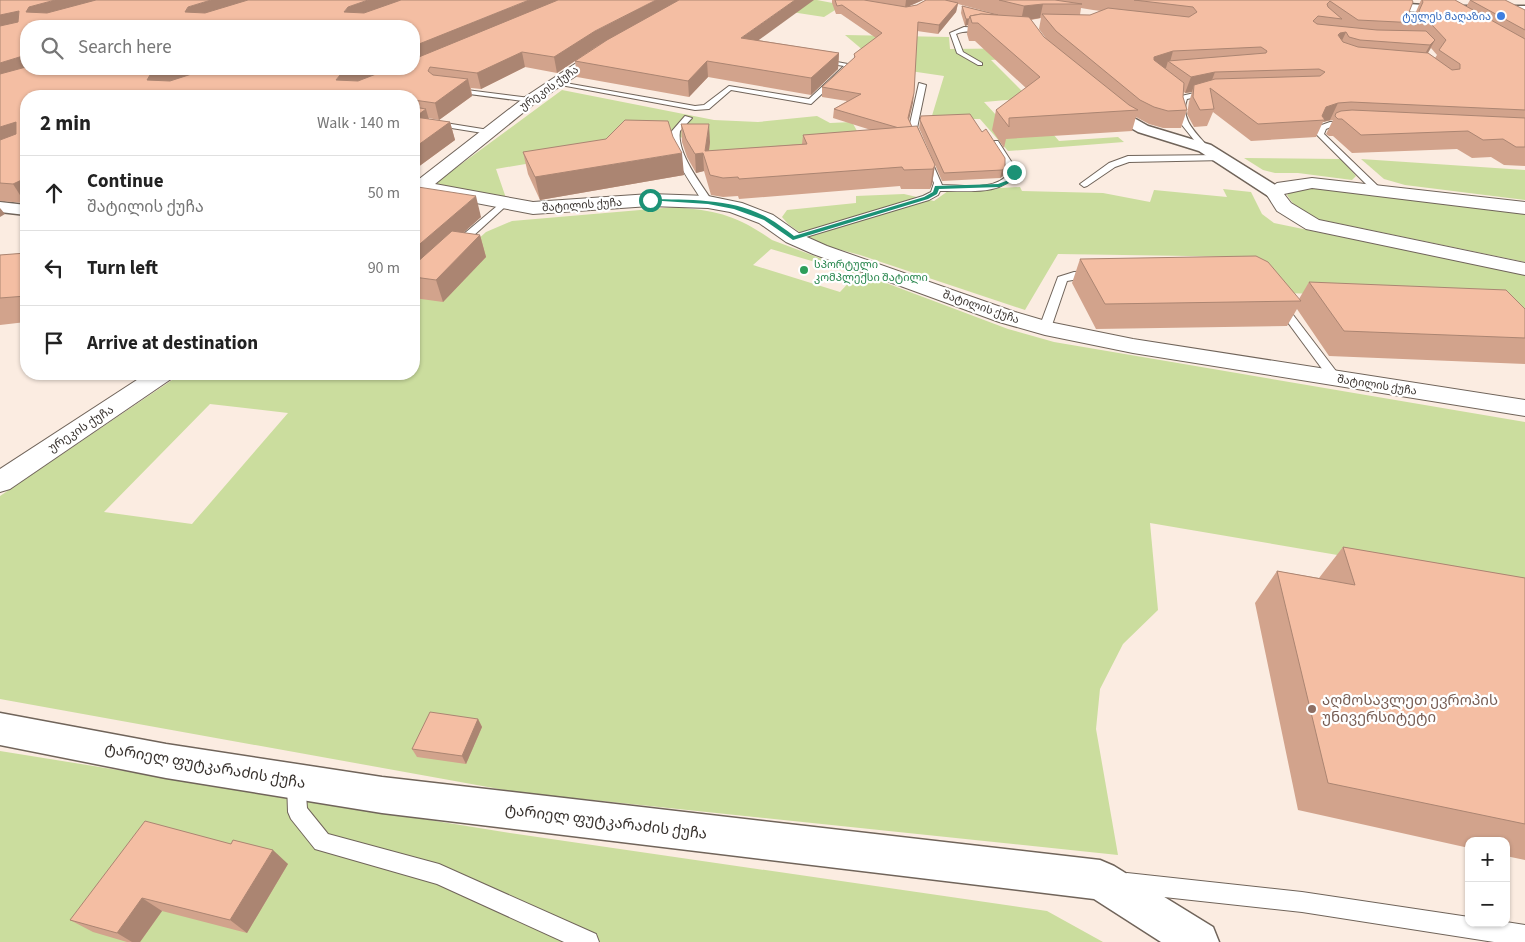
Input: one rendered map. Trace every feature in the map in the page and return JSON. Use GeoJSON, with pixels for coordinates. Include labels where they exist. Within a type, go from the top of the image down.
{"type":"FeatureCollection","features":[{"type":"Feature","properties":{"kind":"street"},"geometry":{"type":"LineString","coordinates":[[1354,0],[1373,7],[1408,11],[1442,7],[1525,8]]}},
{"type":"Feature","properties":{"kind":"street","name":"ურეკის ქუჩა"},"geometry":{"type":"LineString","coordinates":[[420,188],[530,100],[619,42]]}},
{"type":"Feature","properties":{"kind":"street"},"geometry":{"type":"LineString","coordinates":[[1093,91],[1129,121],[1142,129],[1205,148],[1274,192],[1284,207],[1313,225],[1525,269]]}},
{"type":"Feature","properties":{"kind":"street"},"geometry":{"type":"LineString","coordinates":[[1274,192],[1283,187],[1312,183],[1525,208]]}},
{"type":"Feature","properties":{"kind":"street","name":"შატილის ქუჩა"},"geometry":{"type":"LineString","coordinates":[[420,190],[533,208],[650,200],[708,202],[735,207],[766,219],[793,238],[820,250],[1007,317],[1045,328],[1134,346],[1525,408]]}},
{"type":"Feature","properties":{"kind":"street"},"geometry":{"type":"LineString","coordinates":[[0,206],[20,209]]}},
{"type":"Feature","properties":{"kind":"street","name":"ურეკის ქუჩა"},"geometry":{"type":"LineString","coordinates":[[0,482],[153,380]]}},
{"type":"Feature","properties":{"kind":"street","name":"ტარიელ ფუტკარაძის ქუჩა"},"geometry":{"type":"LineString","coordinates":[[0,729],[166,761],[392,797],[1100,880],[1198,942]]}},
{"type":"Feature","properties":{"kind":"lane"},"geometry":{"type":"LineString","coordinates":[[1429,0],[1458,17]]}},
{"type":"Feature","properties":{"kind":"lane"},"geometry":{"type":"LineString","coordinates":[[1492,8],[1509,16]]}},
{"type":"Feature","properties":{"kind":"lane"},"geometry":{"type":"LineString","coordinates":[[980,64],[960,53],[953,33],[964,30],[992,30]]}},
{"type":"Feature","properties":{"kind":"lane"},"geometry":{"type":"LineString","coordinates":[[554,84],[695,108],[706,107],[729,88],[811,102],[850,65],[811,59]]}},
{"type":"Feature","properties":{"kind":"lane"},"geometry":{"type":"LineString","coordinates":[[793,238],[926,198],[935,192],[938,183],[913,128],[922,85]]}},
{"type":"Feature","properties":{"kind":"lane"},"geometry":{"type":"LineString","coordinates":[[446,89],[530,100]]}},
{"type":"Feature","properties":{"kind":"lane"},"geometry":{"type":"LineString","coordinates":[[1205,148],[1190,132],[1181,114],[1181,95],[1218,92]]}},
{"type":"Feature","properties":{"kind":"lane"},"geometry":{"type":"LineString","coordinates":[[688,118],[678,126],[675,135],[681,155],[708,202]]}},
{"type":"Feature","properties":{"kind":"lane"},"geometry":{"type":"LineString","coordinates":[[420,121],[489,132]]}},
{"type":"Feature","properties":{"kind":"lane"},"geometry":{"type":"LineString","coordinates":[[1363,124],[1330,124],[1322,128],[1320,134],[1377,190]]}},
{"type":"Feature","properties":{"kind":"lane"},"geometry":{"type":"LineString","coordinates":[[937,188],[998,186],[1008,182],[1014,172],[989,134]]}},
{"type":"Feature","properties":{"kind":"lane"},"geometry":{"type":"LineString","coordinates":[[1084,184],[1112,165],[1128,158],[1221,158]]}},
{"type":"Feature","properties":{"kind":"lane"},"geometry":{"type":"LineString","coordinates":[[448,254],[503,204]]}},
{"type":"Feature","properties":{"kind":"lane"},"geometry":{"type":"LineString","coordinates":[[1045,328],[1062,279],[1074,275],[1103,274]]}},
{"type":"Feature","properties":{"kind":"lane"},"geometry":{"type":"LineString","coordinates":[[1296,301],[1274,298],[1335,378]]}},
{"type":"Feature","properties":{"kind":"lane"},"geometry":{"type":"LineString","coordinates":[[296,782],[298,812],[322,842],[439,874],[588,942]]}},
{"type":"Feature","properties":{"kind":"lane"},"geometry":{"type":"LineString","coordinates":[[1100,880],[1302,902],[1525,936]]}},
{"type":"Feature","properties":{"kind":"green space"},"geometry":{"type":"Polygon","coordinates":[[[714,0],[817,0],[843,5],[824,17],[714,0]]]}},
{"type":"Feature","properties":{"kind":"green space"},"geometry":{"type":"Polygon","coordinates":[[[845,35],[949,37],[950,49],[1038,48],[1046,56],[991,60],[1029,98],[984,102],[1009,129],[1047,127],[1059,141],[1118,137],[1124,142],[1008,151],[980,119],[931,119],[944,76],[883,67],[845,35]]]}},
{"type":"Feature","properties":{"kind":"green space"},"geometry":{"type":"Polygon","coordinates":[[[562,90],[714,120],[758,122],[817,116],[830,123],[852,122],[865,145],[695,156],[684,137],[496,169],[506,198],[430,187],[562,90]]]}},
{"type":"Feature","properties":{"kind":"green space"},"geometry":{"type":"Polygon","coordinates":[[[1244,158],[1341,159],[1356,176],[1352,180],[1298,173],[1275,173],[1263,170],[1244,158]]]}},
{"type":"Feature","properties":{"kind":"green space"},"geometry":{"type":"Polygon","coordinates":[[[1361,159],[1525,170],[1525,200],[1405,185],[1384,179],[1361,159]]]}},
{"type":"Feature","properties":{"kind":"green space"},"geometry":{"type":"Polygon","coordinates":[[[1020,187],[1022,191],[1103,193],[1150,202],[1154,190],[1227,197],[1223,189],[1251,192],[1262,214],[1274,223],[1525,275],[1525,311],[1509,298],[1279,293],[1254,257],[1058,254],[1025,310],[860,255],[815,243],[788,224],[782,217],[787,210],[856,203],[856,196],[904,194],[934,201],[948,191],[1020,187]]]}},
{"type":"Feature","properties":{"kind":"green space"},"geometry":{"type":"Polygon","coordinates":[[[1327,189],[1525,213],[1525,262],[1317,219],[1300,210],[1287,195],[1293,190],[1327,189]]]}},
{"type":"Feature","properties":{"kind":"green space"},"geometry":{"type":"Polygon","coordinates":[[[675,207],[703,210],[737,220],[772,240],[1008,329],[1054,342],[1525,422],[1525,587],[1150,523],[1158,610],[1123,644],[1100,689],[1096,729],[1118,855],[516,792],[0,699],[0,496],[172,380],[420,380],[420,292],[486,232],[512,221],[675,207]],[[771,249],[753,265],[840,292],[856,274],[771,249]],[[210,404],[104,512],[192,524],[288,413],[210,404]]]}},
{"type":"Feature","properties":{"kind":"green space"},"geometry":{"type":"Polygon","coordinates":[[[0,751],[510,833],[1047,911],[1103,942],[0,942],[0,751]]]}},
{"type":"Feature","properties":{"kind":"building"},"geometry":{"type":"Polygon","coordinates":[[[0,0],[55,0],[29,7],[26,12],[47,13],[96,0],[211,0],[188,7],[185,12],[205,13],[248,0],[368,0],[348,7],[344,12],[364,13],[401,0],[529,0],[420,44],[420,20],[20,20],[20,57],[0,63],[0,26],[18,22],[19,11],[0,15],[0,0]]]}},
{"type":"Feature","properties":{"kind":"building"},"geometry":{"type":"Polygon","coordinates":[[[558,0],[656,0],[595,31],[554,57],[522,52],[477,73],[430,67],[428,71],[433,75],[468,79],[435,103],[420,101],[420,90],[20,90],[20,181],[13,184],[0,183],[0,140],[16,134],[16,122],[0,127],[0,74],[20,69],[20,75],[150,75],[147,80],[170,81],[188,75],[340,75],[336,80],[358,81],[374,75],[420,75],[420,57],[558,0]]]}},
{"type":"Feature","properties":{"kind":"building"},"geometry":{"type":"Polygon","coordinates":[[[679,0],[795,0],[741,38],[839,53],[811,78],[707,61],[688,81],[575,61],[607,40],[679,0]]]}},
{"type":"Feature","properties":{"kind":"building"},"geometry":{"type":"Polygon","coordinates":[[[835,0],[864,0],[906,7],[917,5],[926,0],[945,0],[958,3],[939,25],[918,22],[914,93],[908,118],[912,127],[899,128],[834,109],[861,94],[822,87],[855,57],[854,54],[882,33],[842,5],[837,6],[835,0]]]}},
{"type":"Feature","properties":{"kind":"building"},"geometry":{"type":"Polygon","coordinates":[[[999,0],[1055,0],[1082,4],[1024,6],[999,0]]]}},
{"type":"Feature","properties":{"kind":"building"},"geometry":{"type":"Polygon","coordinates":[[[1134,0],[1412,0],[1409,12],[1418,23],[1358,20],[1330,1],[1327,4],[1328,7],[1342,19],[1318,16],[1313,21],[1317,24],[1377,30],[1426,31],[1435,40],[1430,45],[1360,40],[1349,37],[1346,32],[1338,35],[1343,42],[1358,47],[1428,53],[1452,70],[1460,69],[1460,64],[1439,50],[1446,40],[1419,11],[1422,0],[1455,0],[1525,39],[1525,110],[1351,102],[1338,103],[1326,107],[1322,116],[1325,120],[1258,124],[1210,88],[1214,109],[1200,110],[1193,97],[1194,85],[1215,79],[1320,76],[1325,72],[1319,69],[1215,72],[1191,77],[1168,61],[1266,53],[1267,51],[1261,47],[1173,51],[1154,57],[1154,60],[1184,83],[1183,97],[1187,110],[1168,111],[1140,100],[1056,31],[1042,14],[1090,15],[1108,8],[1189,17],[1197,12],[1193,7],[1134,0]]]}},
{"type":"Feature","properties":{"kind":"building"},"geometry":{"type":"Polygon","coordinates":[[[1470,0],[1505,0],[1525,10],[1525,30],[1470,0]]]}},
{"type":"Feature","properties":{"kind":"building"},"geometry":{"type":"Polygon","coordinates":[[[962,6],[998,15],[981,14],[970,16],[969,19],[966,19],[962,6]]]}},
{"type":"Feature","properties":{"kind":"building"},"geometry":{"type":"Polygon","coordinates":[[[981,14],[1029,17],[1044,37],[1129,105],[1138,110],[1009,118],[1009,127],[996,110],[1040,77],[978,23],[972,23],[970,16],[981,14]]]}},
{"type":"Feature","properties":{"kind":"building"},"geometry":{"type":"Polygon","coordinates":[[[420,108],[426,109],[420,113],[420,108]]]}},
{"type":"Feature","properties":{"kind":"building"},"geometry":{"type":"Polygon","coordinates":[[[1341,111],[1525,118],[1525,147],[1516,147],[1503,139],[1483,140],[1468,131],[1361,135],[1342,119],[1338,119],[1335,116],[1336,113],[1341,111]]]}},
{"type":"Feature","properties":{"kind":"building"},"geometry":{"type":"Polygon","coordinates":[[[970,114],[982,132],[986,129],[1005,158],[1005,168],[1002,170],[944,173],[920,120],[921,116],[970,114]]]}},
{"type":"Feature","properties":{"kind":"building"},"geometry":{"type":"Polygon","coordinates":[[[420,118],[450,122],[420,144],[420,118]]]}},
{"type":"Feature","properties":{"kind":"building"},"geometry":{"type":"Polygon","coordinates":[[[625,120],[668,121],[673,137],[682,153],[535,177],[523,152],[606,139],[625,120]]]}},
{"type":"Feature","properties":{"kind":"building"},"geometry":{"type":"Polygon","coordinates":[[[681,124],[709,124],[705,151],[807,144],[803,135],[917,126],[935,165],[933,169],[904,170],[902,167],[739,179],[738,177],[723,178],[710,175],[703,153],[695,154],[686,139],[681,124]]]}},
{"type":"Feature","properties":{"kind":"building"},"geometry":{"type":"Polygon","coordinates":[[[420,187],[476,196],[420,244],[420,187]]]}},
{"type":"Feature","properties":{"kind":"building"},"geometry":{"type":"Polygon","coordinates":[[[452,231],[480,235],[436,280],[420,278],[420,260],[452,231]]]}},
{"type":"Feature","properties":{"kind":"building"},"geometry":{"type":"Polygon","coordinates":[[[20,253],[20,296],[0,298],[0,255],[20,253]]]}},
{"type":"Feature","properties":{"kind":"building"},"geometry":{"type":"Polygon","coordinates":[[[1256,256],[1268,262],[1301,301],[1105,304],[1080,259],[1256,256]]]}},
{"type":"Feature","properties":{"kind":"building"},"geometry":{"type":"Polygon","coordinates":[[[1309,282],[1506,290],[1525,309],[1525,338],[1344,331],[1309,282]]]}},
{"type":"Feature","properties":{"kind":"building"},"geometry":{"type":"Polygon","coordinates":[[[1343,547],[1525,578],[1525,824],[1328,783],[1277,571],[1355,585],[1343,547]]]}},
{"type":"Feature","properties":{"kind":"building"},"geometry":{"type":"Polygon","coordinates":[[[430,712],[478,719],[462,756],[412,749],[430,712]]]}},
{"type":"Feature","properties":{"kind":"building"},"geometry":{"type":"Polygon","coordinates":[[[145,821],[231,844],[233,840],[273,850],[230,920],[142,898],[117,933],[70,920],[145,821]]]}},
{"type":"Feature","properties":{"kind":"place","name":"ტულეს მაღაზია"},"geometry":{"type":"Point","coordinates":[1501,16]}},
{"type":"Feature","properties":{"kind":"place","name":"სპორტული კომპლექსი შატილი"},"geometry":{"type":"Point","coordinates":[804,270]}},
{"type":"Feature","properties":{"kind":"place","name":"აღმოსავლეთ ევროპის უნივერსიტეტი"},"geometry":{"type":"Point","coordinates":[1312,709]}},
{"type":"Feature","properties":{"kind":"route"},"geometry":{"type":"LineString","coordinates":[[650,200],[708,202],[735,207],[766,219],[793,238],[926,198],[935,192],[937,188],[998,186],[1008,182],[1014,172]]}}]}
